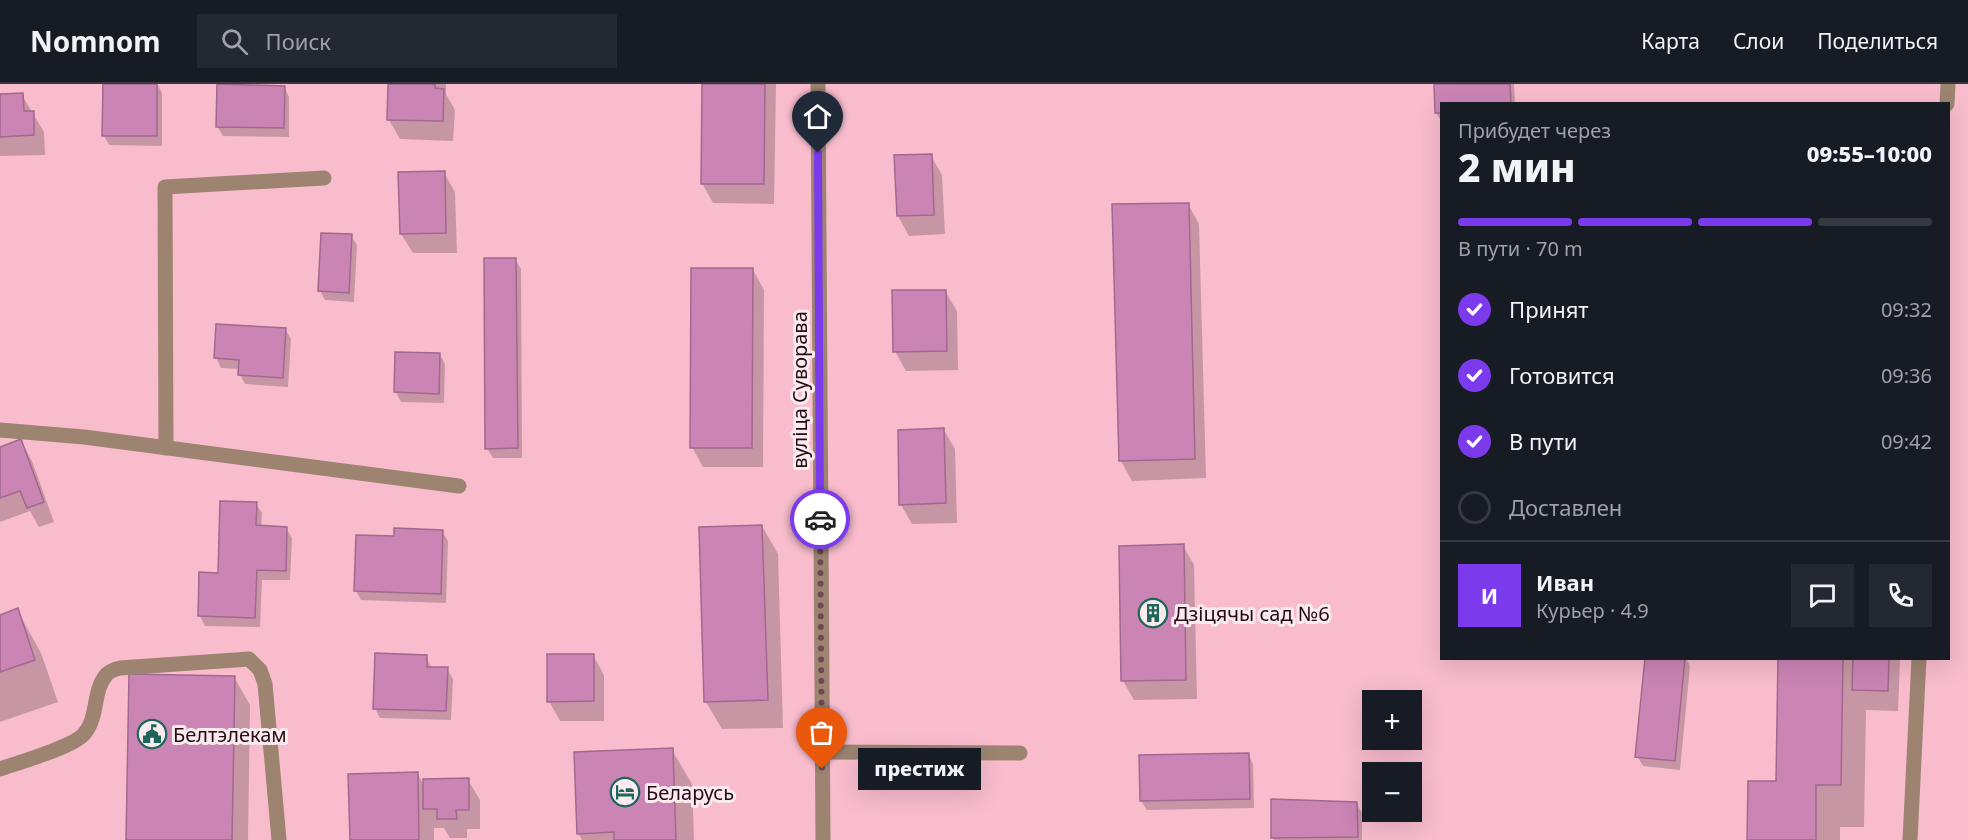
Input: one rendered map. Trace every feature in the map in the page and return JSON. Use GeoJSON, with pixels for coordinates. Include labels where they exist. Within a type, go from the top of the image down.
{"type":"FeatureCollection","features":[{"type":"Feature","properties":{"kind":"street","name":"вуліца Суворава"},"geometry":{"type":"LineString","coordinates":[[818,84],[823,840]]}},
{"type":"Feature","properties":{"kind":"street"},"geometry":{"type":"LineString","coordinates":[[1947,102],[1948,84]]}},
{"type":"Feature","properties":{"kind":"street"},"geometry":{"type":"LineString","coordinates":[[166,448],[165,187],[324,178]]}},
{"type":"Feature","properties":{"kind":"street"},"geometry":{"type":"LineString","coordinates":[[0,430],[84,437],[459,486]]}},
{"type":"Feature","properties":{"kind":"street"},"geometry":{"type":"LineString","coordinates":[[0,769],[69,744],[84,735],[91,720],[100,685],[108,673],[120,668],[249,659],[260,670],[265,684],[279,840]]}},
{"type":"Feature","properties":{"kind":"street"},"geometry":{"type":"LineString","coordinates":[[1910,840],[1920,660]]}},
{"type":"Feature","properties":{"kind":"street"},"geometry":{"type":"LineString","coordinates":[[822,752],[1020,753]]}},
{"type":"Feature","properties":{"kind":"building"},"geometry":{"type":"Polygon","coordinates":[[[103,84],[157,84],[157,136],[102,136],[103,84]]]}},
{"type":"Feature","properties":{"kind":"building"},"geometry":{"type":"Polygon","coordinates":[[[217,84],[285,86],[284,128],[216,127],[217,84]]]}},
{"type":"Feature","properties":{"kind":"building"},"geometry":{"type":"Polygon","coordinates":[[[388,84],[435,84],[435,88],[444,89],[443,121],[387,120],[388,84]]]}},
{"type":"Feature","properties":{"kind":"building"},"geometry":{"type":"Polygon","coordinates":[[[702,84],[765,84],[764,184],[701,184],[702,84]]]}},
{"type":"Feature","properties":{"kind":"building"},"geometry":{"type":"Polygon","coordinates":[[[1434,84],[1510,84],[1511,102],[1440,102],[1440,113],[1435,113],[1434,84]]]}},
{"type":"Feature","properties":{"kind":"building"},"geometry":{"type":"Polygon","coordinates":[[[23,93],[24,111],[34,111],[34,135],[0,137],[0,94],[23,93]]]}},
{"type":"Feature","properties":{"kind":"building"},"geometry":{"type":"Polygon","coordinates":[[[932,154],[934,215],[897,216],[894,155],[932,154]]]}},
{"type":"Feature","properties":{"kind":"building"},"geometry":{"type":"Polygon","coordinates":[[[445,171],[446,233],[400,234],[398,172],[445,171]]]}},
{"type":"Feature","properties":{"kind":"building"},"geometry":{"type":"Polygon","coordinates":[[[1189,203],[1195,459],[1119,461],[1112,204],[1189,203]]]}},
{"type":"Feature","properties":{"kind":"building"},"geometry":{"type":"Polygon","coordinates":[[[321,233],[352,234],[349,293],[318,291],[321,233]]]}},
{"type":"Feature","properties":{"kind":"building"},"geometry":{"type":"Polygon","coordinates":[[[484,258],[516,258],[518,448],[485,449],[484,258]]]}},
{"type":"Feature","properties":{"kind":"building"},"geometry":{"type":"Polygon","coordinates":[[[691,268],[753,268],[752,448],[690,448],[691,268]]]}},
{"type":"Feature","properties":{"kind":"building"},"geometry":{"type":"Polygon","coordinates":[[[892,290],[946,290],[947,351],[893,352],[892,290]]]}},
{"type":"Feature","properties":{"kind":"building"},"geometry":{"type":"Polygon","coordinates":[[[216,324],[286,328],[283,378],[238,375],[239,360],[214,358],[216,324]]]}},
{"type":"Feature","properties":{"kind":"building"},"geometry":{"type":"Polygon","coordinates":[[[395,352],[440,353],[439,394],[394,392],[395,352]]]}},
{"type":"Feature","properties":{"kind":"building"},"geometry":{"type":"Polygon","coordinates":[[[944,428],[946,503],[899,505],[898,430],[944,428]]]}},
{"type":"Feature","properties":{"kind":"building"},"geometry":{"type":"Polygon","coordinates":[[[21,439],[44,502],[27,508],[20,491],[0,498],[0,447],[21,439]]]}},
{"type":"Feature","properties":{"kind":"building"},"geometry":{"type":"Polygon","coordinates":[[[220,501],[257,502],[256,525],[287,527],[286,571],[257,570],[255,618],[198,616],[199,572],[218,573],[220,501]]]}},
{"type":"Feature","properties":{"kind":"building"},"geometry":{"type":"Polygon","coordinates":[[[762,525],[768,700],[704,702],[699,527],[762,525]]]}},
{"type":"Feature","properties":{"kind":"building"},"geometry":{"type":"Polygon","coordinates":[[[394,528],[443,530],[441,594],[354,591],[356,535],[394,536],[394,528]]]}},
{"type":"Feature","properties":{"kind":"building","name":"Дзіцячы сад №6"},"geometry":{"type":"Polygon","coordinates":[[[1184,544],[1186,680],[1121,681],[1119,546],[1184,544]]]}},
{"type":"Feature","properties":{"kind":"building"},"geometry":{"type":"Polygon","coordinates":[[[18,608],[35,660],[0,672],[0,615],[18,608]]]}},
{"type":"Feature","properties":{"kind":"building"},"geometry":{"type":"Polygon","coordinates":[[[375,653],[427,655],[427,667],[448,667],[446,711],[373,709],[375,653]]]}},
{"type":"Feature","properties":{"kind":"building"},"geometry":{"type":"Polygon","coordinates":[[[547,654],[594,654],[594,701],[547,702],[547,654]]]}},
{"type":"Feature","properties":{"kind":"building"},"geometry":{"type":"Polygon","coordinates":[[[1645,660],[1685,660],[1675,761],[1635,757],[1645,660]]]}},
{"type":"Feature","properties":{"kind":"building"},"geometry":{"type":"Polygon","coordinates":[[[1778,660],[1843,660],[1841,785],[1816,785],[1816,840],[1747,840],[1748,781],[1776,781],[1778,660]]]}},
{"type":"Feature","properties":{"kind":"building"},"geometry":{"type":"Polygon","coordinates":[[[1853,660],[1889,660],[1888,691],[1852,690],[1853,660]]]}},
{"type":"Feature","properties":{"kind":"building"},"geometry":{"type":"Polygon","coordinates":[[[129,674],[235,676],[232,840],[126,840],[129,674]]]}},
{"type":"Feature","properties":{"kind":"building","name":"Беларусь"},"geometry":{"type":"Polygon","coordinates":[[[673,748],[676,840],[614,840],[614,832],[577,834],[574,752],[673,748]]]}},
{"type":"Feature","properties":{"kind":"building"},"geometry":{"type":"Polygon","coordinates":[[[1249,753],[1250,799],[1140,801],[1139,755],[1249,753]]]}},
{"type":"Feature","properties":{"kind":"building"},"geometry":{"type":"Polygon","coordinates":[[[418,772],[419,840],[350,840],[348,774],[418,772]]]}},
{"type":"Feature","properties":{"kind":"building"},"geometry":{"type":"Polygon","coordinates":[[[469,778],[469,810],[456,810],[457,819],[437,819],[437,809],[423,809],[423,779],[469,778]]]}},
{"type":"Feature","properties":{"kind":"building"},"geometry":{"type":"Polygon","coordinates":[[[1271,799],[1357,802],[1358,837],[1271,838],[1271,799]]]}},
{"type":"Feature","properties":{"kind":"way so far"},"geometry":{"type":"LineString","coordinates":[[820,519],[822,769]]}},
{"type":"Feature","properties":{"kind":"place","name":"Дзіцячы сад №6"},"geometry":{"type":"Point","coordinates":[1153,613]}},
{"type":"Feature","properties":{"kind":"place","name":"Белтэлекам"},"geometry":{"type":"Point","coordinates":[152,734]}},
{"type":"Feature","properties":{"kind":"place","name":"престиж"},"geometry":{"type":"Point","coordinates":[822,769]}},
{"type":"Feature","properties":{"kind":"place","name":"Беларусь"},"geometry":{"type":"Point","coordinates":[625,792]}},
{"type":"Feature","properties":{"kind":"route"},"geometry":{"type":"LineString","coordinates":[[818,153],[820,519]]}}]}
